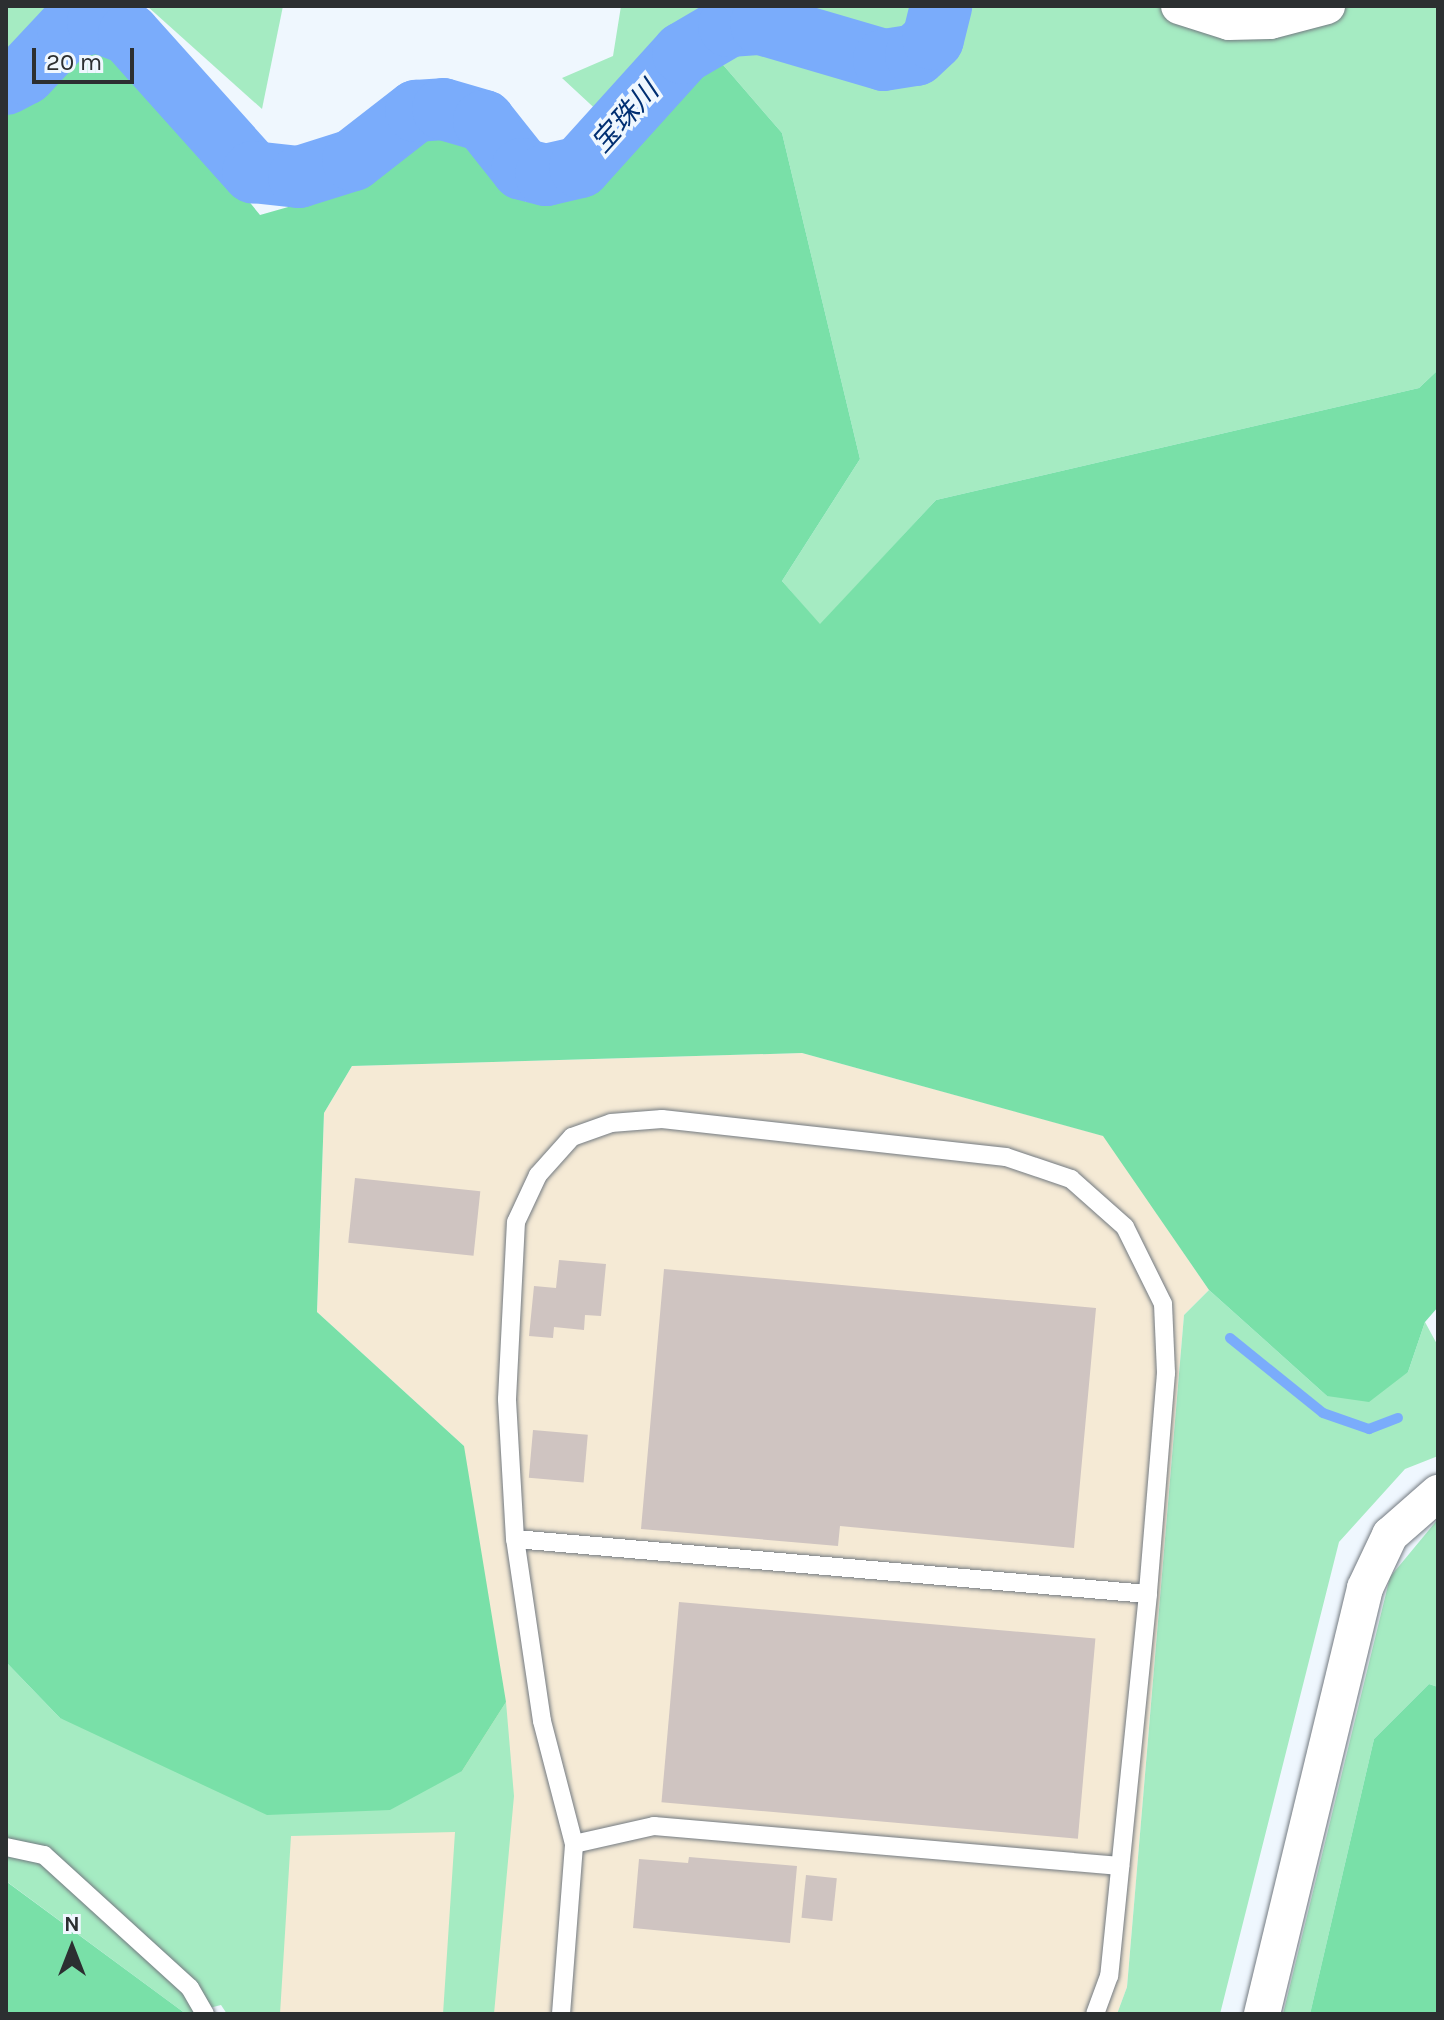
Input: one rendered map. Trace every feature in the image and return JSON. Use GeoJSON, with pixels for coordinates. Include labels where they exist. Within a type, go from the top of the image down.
{"type":"FeatureCollection","features":[{"type":"Feature","properties":{"kind":"street"},"geometry":{"type":"LineString","coordinates":[[1179,6],[1229,22],[1327,6]]}},
{"type":"Feature","properties":{"kind":"street"},"geometry":{"type":"LineString","coordinates":[[1262,2014],[1365,1588],[1390,1535],[1438,1493]]}},
{"type":"Feature","properties":{"kind":"lane"},"geometry":{"type":"LineString","coordinates":[[561,2014],[574,1844],[542,1721],[515,1539],[507,1399],[516,1222],[538,1175],[572,1137],[611,1123],[662,1119],[1006,1157],[1071,1179],[1125,1227],[1163,1304],[1166,1373],[1148,1594],[1109,1976],[1095,2014]]}},
{"type":"Feature","properties":{"kind":"lane"},"geometry":{"type":"LineString","coordinates":[[515,1539],[1148,1594]]}},
{"type":"Feature","properties":{"kind":"lane"},"geometry":{"type":"LineString","coordinates":[[574,1844],[654,1826],[1120,1866]]}},
{"type":"Feature","properties":{"kind":"lane"},"geometry":{"type":"LineString","coordinates":[[6,1847],[44,1855],[190,1988],[205,2014]]}},
{"type":"Feature","properties":{"kind":"shaded area"},"geometry":{"type":"Polygon","coordinates":[[[802,1053],[1104,1136],[1209,1290],[1184,1315],[1127,1987],[1117,2014],[266,2014],[267,1815],[464,1446],[317,1312],[324,1113],[352,1066],[802,1053]]]}},
{"type":"Feature","properties":{"kind":"green space"},"geometry":{"type":"Polygon","coordinates":[[[6,6],[55,6],[6,53],[6,6]]]}},
{"type":"Feature","properties":{"kind":"green space"},"geometry":{"type":"Polygon","coordinates":[[[147,6],[283,6],[262,109],[147,6]]]}},
{"type":"Feature","properties":{"kind":"green space"},"geometry":{"type":"Polygon","coordinates":[[[621,6],[918,6],[918,15],[883,43],[748,8],[682,38],[603,116],[562,78],[613,56],[621,6]]]}},
{"type":"Feature","properties":{"kind":"green space"},"geometry":{"type":"Polygon","coordinates":[[[956,6],[1438,6],[1438,370],[1419,388],[936,500],[820,625],[782,581],[860,459],[782,133],[718,59],[756,35],[891,78],[925,68],[955,26],[956,6]]]}},
{"type":"Feature","properties":{"kind":"green space"},"geometry":{"type":"Polygon","coordinates":[[[128,53],[260,215],[348,190],[411,132],[464,133],[526,202],[593,182],[676,81],[718,59],[782,133],[860,459],[782,581],[820,624],[936,500],[1419,388],[1438,370],[1438,1307],[1425,1322],[1408,1372],[1369,1402],[1327,1396],[1209,1290],[1103,1136],[802,1053],[352,1066],[324,1113],[317,1312],[464,1446],[506,1702],[462,1771],[390,1810],[267,1815],[60,1718],[6,1662],[6,106],[29,104],[73,54],[128,53]]]}},
{"type":"Feature","properties":{"kind":"green space"},"geometry":{"type":"Polygon","coordinates":[[[1209,1290],[1327,1396],[1408,1372],[1425,1322],[1438,1346],[1438,1456],[1405,1469],[1339,1542],[1220,2014],[1117,2014],[1127,1987],[1184,1315],[1209,1290]]]}},
{"type":"Feature","properties":{"kind":"green space"},"geometry":{"type":"Polygon","coordinates":[[[1438,1519],[1438,1687],[1429,1684],[1374,1739],[1310,2014],[1283,2014],[1390,1577],[1438,1519]]]}},
{"type":"Feature","properties":{"kind":"green space"},"geometry":{"type":"Polygon","coordinates":[[[6,1662],[60,1718],[462,1771],[506,1702],[514,1796],[494,2014],[443,2014],[455,1832],[291,1836],[280,2014],[227,2014],[221,2005],[186,2014],[6,1881],[6,1662]]]}},
{"type":"Feature","properties":{"kind":"green space"},"geometry":{"type":"Polygon","coordinates":[[[1429,1684],[1438,1687],[1438,2014],[1310,2014],[1374,1739],[1429,1684]]]}},
{"type":"Feature","properties":{"kind":"green space"},"geometry":{"type":"Polygon","coordinates":[[[7,1882],[186,2014],[6,2014],[7,1882]]]}},
{"type":"Feature","properties":{"kind":"building"},"geometry":{"type":"Polygon","coordinates":[[[355,1178],[480,1191],[474,1256],[348,1243],[355,1178]]]}},
{"type":"Feature","properties":{"kind":"building"},"geometry":{"type":"Polygon","coordinates":[[[559,1260],[606,1264],[601,1316],[585,1315],[584,1330],[554,1327],[553,1338],[529,1336],[534,1286],[556,1288],[559,1260]]]}},
{"type":"Feature","properties":{"kind":"building"},"geometry":{"type":"Polygon","coordinates":[[[664,1269],[1096,1308],[1074,1548],[840,1526],[838,1546],[641,1529],[664,1269]]]}},
{"type":"Feature","properties":{"kind":"building"},"geometry":{"type":"Polygon","coordinates":[[[533,1430],[588,1435],[584,1483],[529,1478],[533,1430]]]}},
{"type":"Feature","properties":{"kind":"building"},"geometry":{"type":"Polygon","coordinates":[[[679,1602],[1095,1638],[1078,1839],[661,1802],[679,1602]]]}},
{"type":"Feature","properties":{"kind":"building"},"geometry":{"type":"Polygon","coordinates":[[[689,1857],[797,1866],[790,1943],[633,1928],[639,1859],[688,1863],[689,1857]]]}},
{"type":"Feature","properties":{"kind":"building"},"geometry":{"type":"Polygon","coordinates":[[[806,1875],[837,1878],[832,1921],[802,1918],[806,1875]]]}},
{"type":"Feature","properties":{"kind":"waterway","name":"宝珠川"},"geometry":{"type":"LineString","coordinates":[[6,84],[25,74],[68,28],[98,22],[129,34],[253,172],[299,177],[353,160],[416,111],[443,109],[484,121],[522,169],[546,175],[580,167],[683,53],[729,26],[761,24],[884,60],[916,55],[933,39],[941,6]]}},
{"type":"Feature","properties":{"kind":"waterway"},"geometry":{"type":"LineString","coordinates":[[1230,1338],[1323,1413],[1369,1429],[1398,1418]]}}]}
